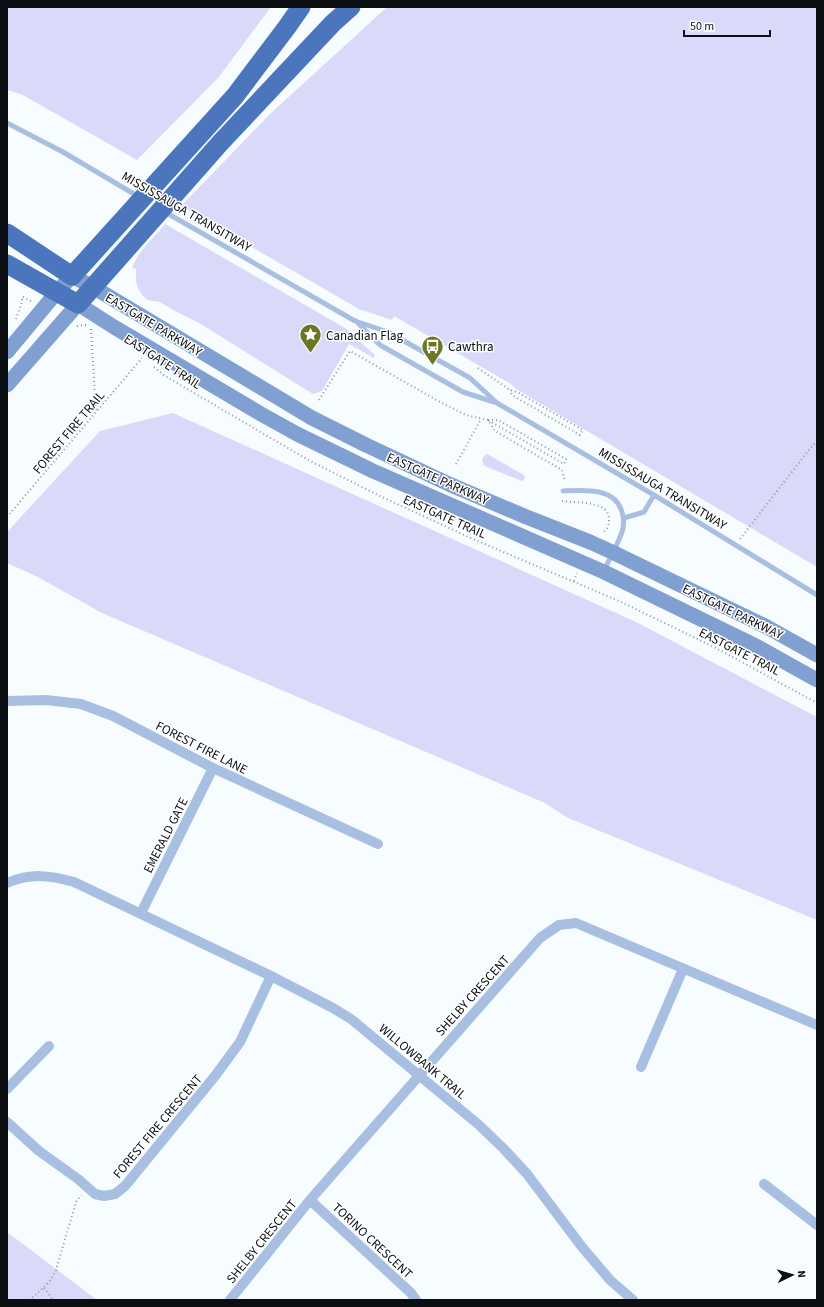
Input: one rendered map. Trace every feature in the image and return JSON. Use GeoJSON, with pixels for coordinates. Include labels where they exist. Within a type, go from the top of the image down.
{"type":"FeatureCollection","features":[{"type":"Feature","properties":{"kind":"highway"},"geometry":{"type":"LineString","coordinates":[[7,233],[72,276],[235,96],[301,7]]}},
{"type":"Feature","properties":{"kind":"highway"},"geometry":{"type":"LineString","coordinates":[[7,264],[56,293],[78,304],[222,142],[333,23],[351,7]]}},
{"type":"Feature","properties":{"kind":"main road","name":"EASTGATE PARKWAY"},"geometry":{"type":"LineString","coordinates":[[72,276],[93,287],[312,418],[452,485],[612,552],[767,627],[817,655]]}},
{"type":"Feature","properties":{"kind":"main road"},"geometry":{"type":"LineString","coordinates":[[7,352],[72,276]]}},
{"type":"Feature","properties":{"kind":"main road","name":"EASTGATE PARKWAY"},"geometry":{"type":"LineString","coordinates":[[78,304],[114,327],[297,434],[373,471],[604,572],[756,646],[817,680]]}},
{"type":"Feature","properties":{"kind":"main road"},"geometry":{"type":"LineString","coordinates":[[7,385],[78,304]]}},
{"type":"Feature","properties":{"kind":"street","name":"FOREST FIRE LANE"},"geometry":{"type":"LineString","coordinates":[[7,701],[46,700],[81,704],[113,716],[213,768],[378,844]]}},
{"type":"Feature","properties":{"kind":"street","name":"EMERALD GATE"},"geometry":{"type":"LineString","coordinates":[[141,914],[213,768]]}},
{"type":"Feature","properties":{"kind":"street"},"geometry":{"type":"LineString","coordinates":[[7,882],[18,878],[37,875],[54,876],[74,882],[141,914]]}},
{"type":"Feature","properties":{"kind":"street","name":"WILLOWBANK TRAIL"},"geometry":{"type":"LineString","coordinates":[[141,914],[271,976],[351,1019],[479,1125],[504,1149],[527,1174],[582,1247],[610,1280],[633,1300]]}},
{"type":"Feature","properties":{"kind":"street","name":"SHELBY CRESCENT"},"geometry":{"type":"LineString","coordinates":[[230,1300],[310,1200],[540,938],[559,925],[576,923],[817,1025]]}},
{"type":"Feature","properties":{"kind":"street"},"geometry":{"type":"LineString","coordinates":[[641,1067],[683,969]]}},
{"type":"Feature","properties":{"kind":"street","name":"FOREST FIRE CRESCENT"},"geometry":{"type":"LineString","coordinates":[[7,1122],[39,1150],[78,1179],[95,1194],[104,1196],[115,1194],[125,1186],[215,1076],[240,1042],[271,976]]}},
{"type":"Feature","properties":{"kind":"street"},"geometry":{"type":"LineString","coordinates":[[7,1089],[48,1046]]}},
{"type":"Feature","properties":{"kind":"street"},"geometry":{"type":"LineString","coordinates":[[764,1184],[817,1225]]}},
{"type":"Feature","properties":{"kind":"street","name":"TORINO CRESCENT"},"geometry":{"type":"LineString","coordinates":[[310,1200],[411,1293],[416,1300]]}},
{"type":"Feature","properties":{"kind":"lane","name":"MISSISSAUGA TRANSITWAY"},"geometry":{"type":"LineString","coordinates":[[7,123],[63,152],[144,200]]}},
{"type":"Feature","properties":{"kind":"lane","name":"MISSISSAUGA TRANSITWAY"},"geometry":{"type":"LineString","coordinates":[[158,208],[355,321],[388,332],[470,378],[497,403],[654,495],[817,595]]}},
{"type":"Feature","properties":{"kind":"lane","name":"MISSISSAUGA TRANSITWAY"},"geometry":{"type":"LineString","coordinates":[[355,321],[380,345],[463,392],[497,403]]}},
{"type":"Feature","properties":{"kind":"lane"},"geometry":{"type":"LineString","coordinates":[[563,491],[600,491],[612,496],[621,506],[624,518],[623,529],[604,572]]}},
{"type":"Feature","properties":{"kind":"lane"},"geometry":{"type":"LineString","coordinates":[[624,518],[644,512],[654,495]]}},
{"type":"Feature","properties":{"kind":"path"},"geometry":{"type":"LineString","coordinates":[[13,324],[22,302],[22,297],[24,297]]}},
{"type":"Feature","properties":{"kind":"path"},"geometry":{"type":"LineString","coordinates":[[78,327],[91,325],[96,413]]}},
{"type":"Feature","properties":{"kind":"path"},"geometry":{"type":"LineString","coordinates":[[319,400],[350,351],[466,415],[481,419],[498,420],[566,459],[564,464],[488,420]]}},
{"type":"Feature","properties":{"kind":"path","name":"EASTGATE TRAIL"},"geometry":{"type":"LineString","coordinates":[[137,355],[142,358]]}},
{"type":"Feature","properties":{"kind":"path","name":"FOREST FIRE TRAIL"},"geometry":{"type":"LineString","coordinates":[[7,517],[142,358]]}},
{"type":"Feature","properties":{"kind":"path","name":"EASTGATE TRAIL"},"geometry":{"type":"LineString","coordinates":[[153,367],[164,376],[310,461],[382,497],[473,539],[619,601],[714,647],[817,703]]}},
{"type":"Feature","properties":{"kind":"path"},"geometry":{"type":"LineString","coordinates":[[478,368],[510,390],[517,392],[583,430],[580,435],[512,395],[510,390]]}},
{"type":"Feature","properties":{"kind":"path"},"geometry":{"type":"LineString","coordinates":[[456,464],[481,419]]}},
{"type":"Feature","properties":{"kind":"path"},"geometry":{"type":"LineString","coordinates":[[488,420],[495,431],[562,470],[565,481]]}},
{"type":"Feature","properties":{"kind":"path"},"geometry":{"type":"LineString","coordinates":[[736,545],[817,441]]}},
{"type":"Feature","properties":{"kind":"path"},"geometry":{"type":"LineString","coordinates":[[562,501],[596,504],[603,507],[608,512],[610,519],[604,532],[599,534]]}},
{"type":"Feature","properties":{"kind":"path"},"geometry":{"type":"LineString","coordinates":[[574,581],[578,571]]}},
{"type":"Feature","properties":{"kind":"path"},"geometry":{"type":"LineString","coordinates":[[29,1300],[51,1281],[56,1270],[76,1202],[86,1187]]}},
{"type":"Feature","properties":{"kind":"path"},"geometry":{"type":"LineString","coordinates":[[44,1288],[53,1300]]}},
{"type":"Feature","properties":{"kind":"shaded area"},"geometry":{"type":"Polygon","coordinates":[[[7,7],[271,7],[218,78],[137,160],[21,94],[7,90],[7,7]]]}},
{"type":"Feature","properties":{"kind":"shaded area"},"geometry":{"type":"Polygon","coordinates":[[[387,7],[817,7],[817,567],[516,389],[511,384],[394,316],[392,320],[359,309],[181,206],[270,114],[387,7]]]}},
{"type":"Feature","properties":{"kind":"shaded area"},"geometry":{"type":"Polygon","coordinates":[[[165,224],[345,328],[375,355],[374,358],[349,344],[322,391],[313,394],[201,324],[160,302],[147,300],[138,288],[136,281],[136,269],[132,268],[142,250],[165,224]]]}},
{"type":"Feature","properties":{"kind":"shaded area"},"geometry":{"type":"Polygon","coordinates":[[[173,413],[636,622],[817,717],[817,920],[568,818],[545,803],[102,613],[38,577],[7,563],[7,532],[100,431],[173,413]]]}},
{"type":"Feature","properties":{"kind":"shaded area"},"geometry":{"type":"Polygon","coordinates":[[[487,454],[524,475],[524,480],[522,481],[485,466],[482,459],[487,454]]]}},
{"type":"Feature","properties":{"kind":"shaded area"},"geometry":{"type":"Polygon","coordinates":[[[7,1232],[97,1300],[7,1300],[7,1232]]]}},
{"type":"Feature","properties":{"kind":"place","name":"Canadian Flag"},"geometry":{"type":"Point","coordinates":[310,354]}},
{"type":"Feature","properties":{"kind":"place","name":"Cawthra"},"geometry":{"type":"Point","coordinates":[432,366]}}]}
